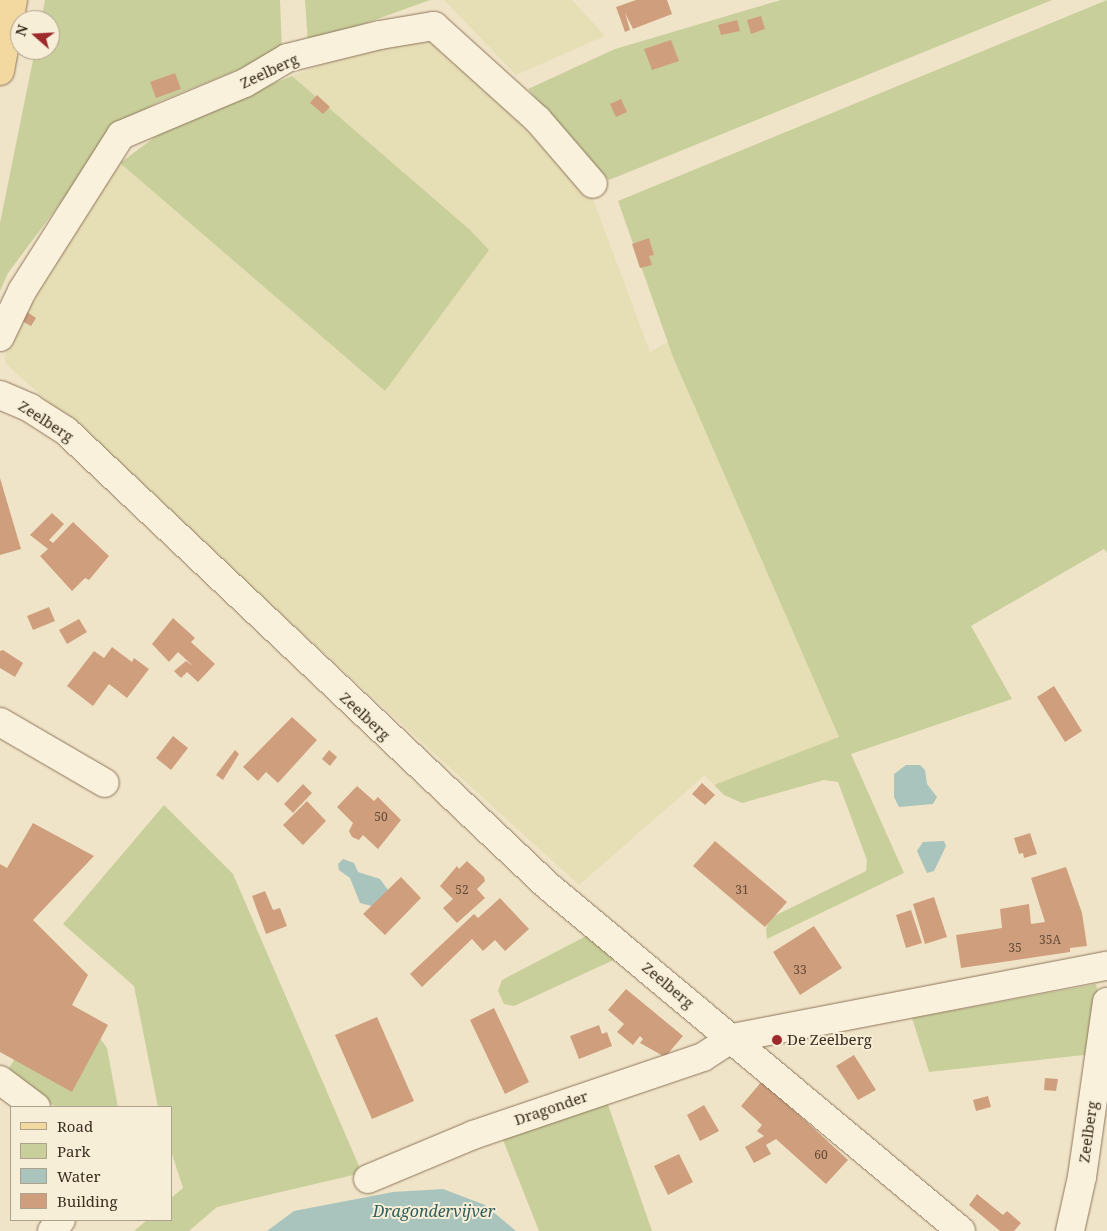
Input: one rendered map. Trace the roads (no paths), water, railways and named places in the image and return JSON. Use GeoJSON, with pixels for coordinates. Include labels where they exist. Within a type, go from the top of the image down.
{"type":"FeatureCollection","features":[{"type":"Feature","properties":{"kind":"main road"},"geometry":{"type":"LineString","coordinates":[[0,71],[13,0]]}},
{"type":"Feature","properties":{"kind":"street","name":"Zeelberg"},"geometry":{"type":"LineString","coordinates":[[0,337],[22,291],[122,135],[245,82],[287,58],[380,35],[434,26],[538,120],[593,184]]}},
{"type":"Feature","properties":{"kind":"street","name":"Zeelberg"},"geometry":{"type":"LineString","coordinates":[[0,395],[30,408],[66,430],[548,886],[961,1231]]}},
{"type":"Feature","properties":{"kind":"street"},"geometry":{"type":"LineString","coordinates":[[0,722],[105,783]]}},
{"type":"Feature","properties":{"kind":"street"},"geometry":{"type":"LineString","coordinates":[[732,1038],[1107,966]]}},
{"type":"Feature","properties":{"kind":"street","name":"Zeelberg"},"geometry":{"type":"LineString","coordinates":[[1070,1231],[1082,1177],[1107,1002]]}},
{"type":"Feature","properties":{"kind":"street","name":"Dragonder"},"geometry":{"type":"LineString","coordinates":[[368,1179],[473,1134],[703,1057],[732,1038]]}},
{"type":"Feature","properties":{"kind":"street"},"geometry":{"type":"LineString","coordinates":[[0,1080],[35,1106]]}},
{"type":"Feature","properties":{"kind":"street"},"geometry":{"type":"LineString","coordinates":[[52,1231],[60,1221]]}},
{"type":"Feature","properties":{"kind":"water"},"geometry":{"type":"Polygon","coordinates":[[[906,765],[920,765],[925,770],[927,784],[937,797],[933,804],[899,807],[894,797],[894,774],[906,765]]]}},
{"type":"Feature","properties":{"kind":"water"},"geometry":{"type":"Polygon","coordinates":[[[944,841],[946,846],[934,871],[927,873],[917,851],[923,842],[944,841]]]}},
{"type":"Feature","properties":{"kind":"water"},"geometry":{"type":"Polygon","coordinates":[[[343,859],[354,863],[358,872],[380,879],[388,890],[380,908],[360,903],[350,878],[339,870],[338,864],[343,859]]]}},
{"type":"Feature","properties":{"kind":"water","name":"Dragondervijver"},"geometry":{"type":"Polygon","coordinates":[[[443,1189],[485,1205],[516,1231],[267,1231],[294,1211],[393,1192],[443,1189]]]}},
{"type":"Feature","properties":{"kind":"place","name":"De Zeelberg"},"geometry":{"type":"Point","coordinates":[777,1040]}}]}
